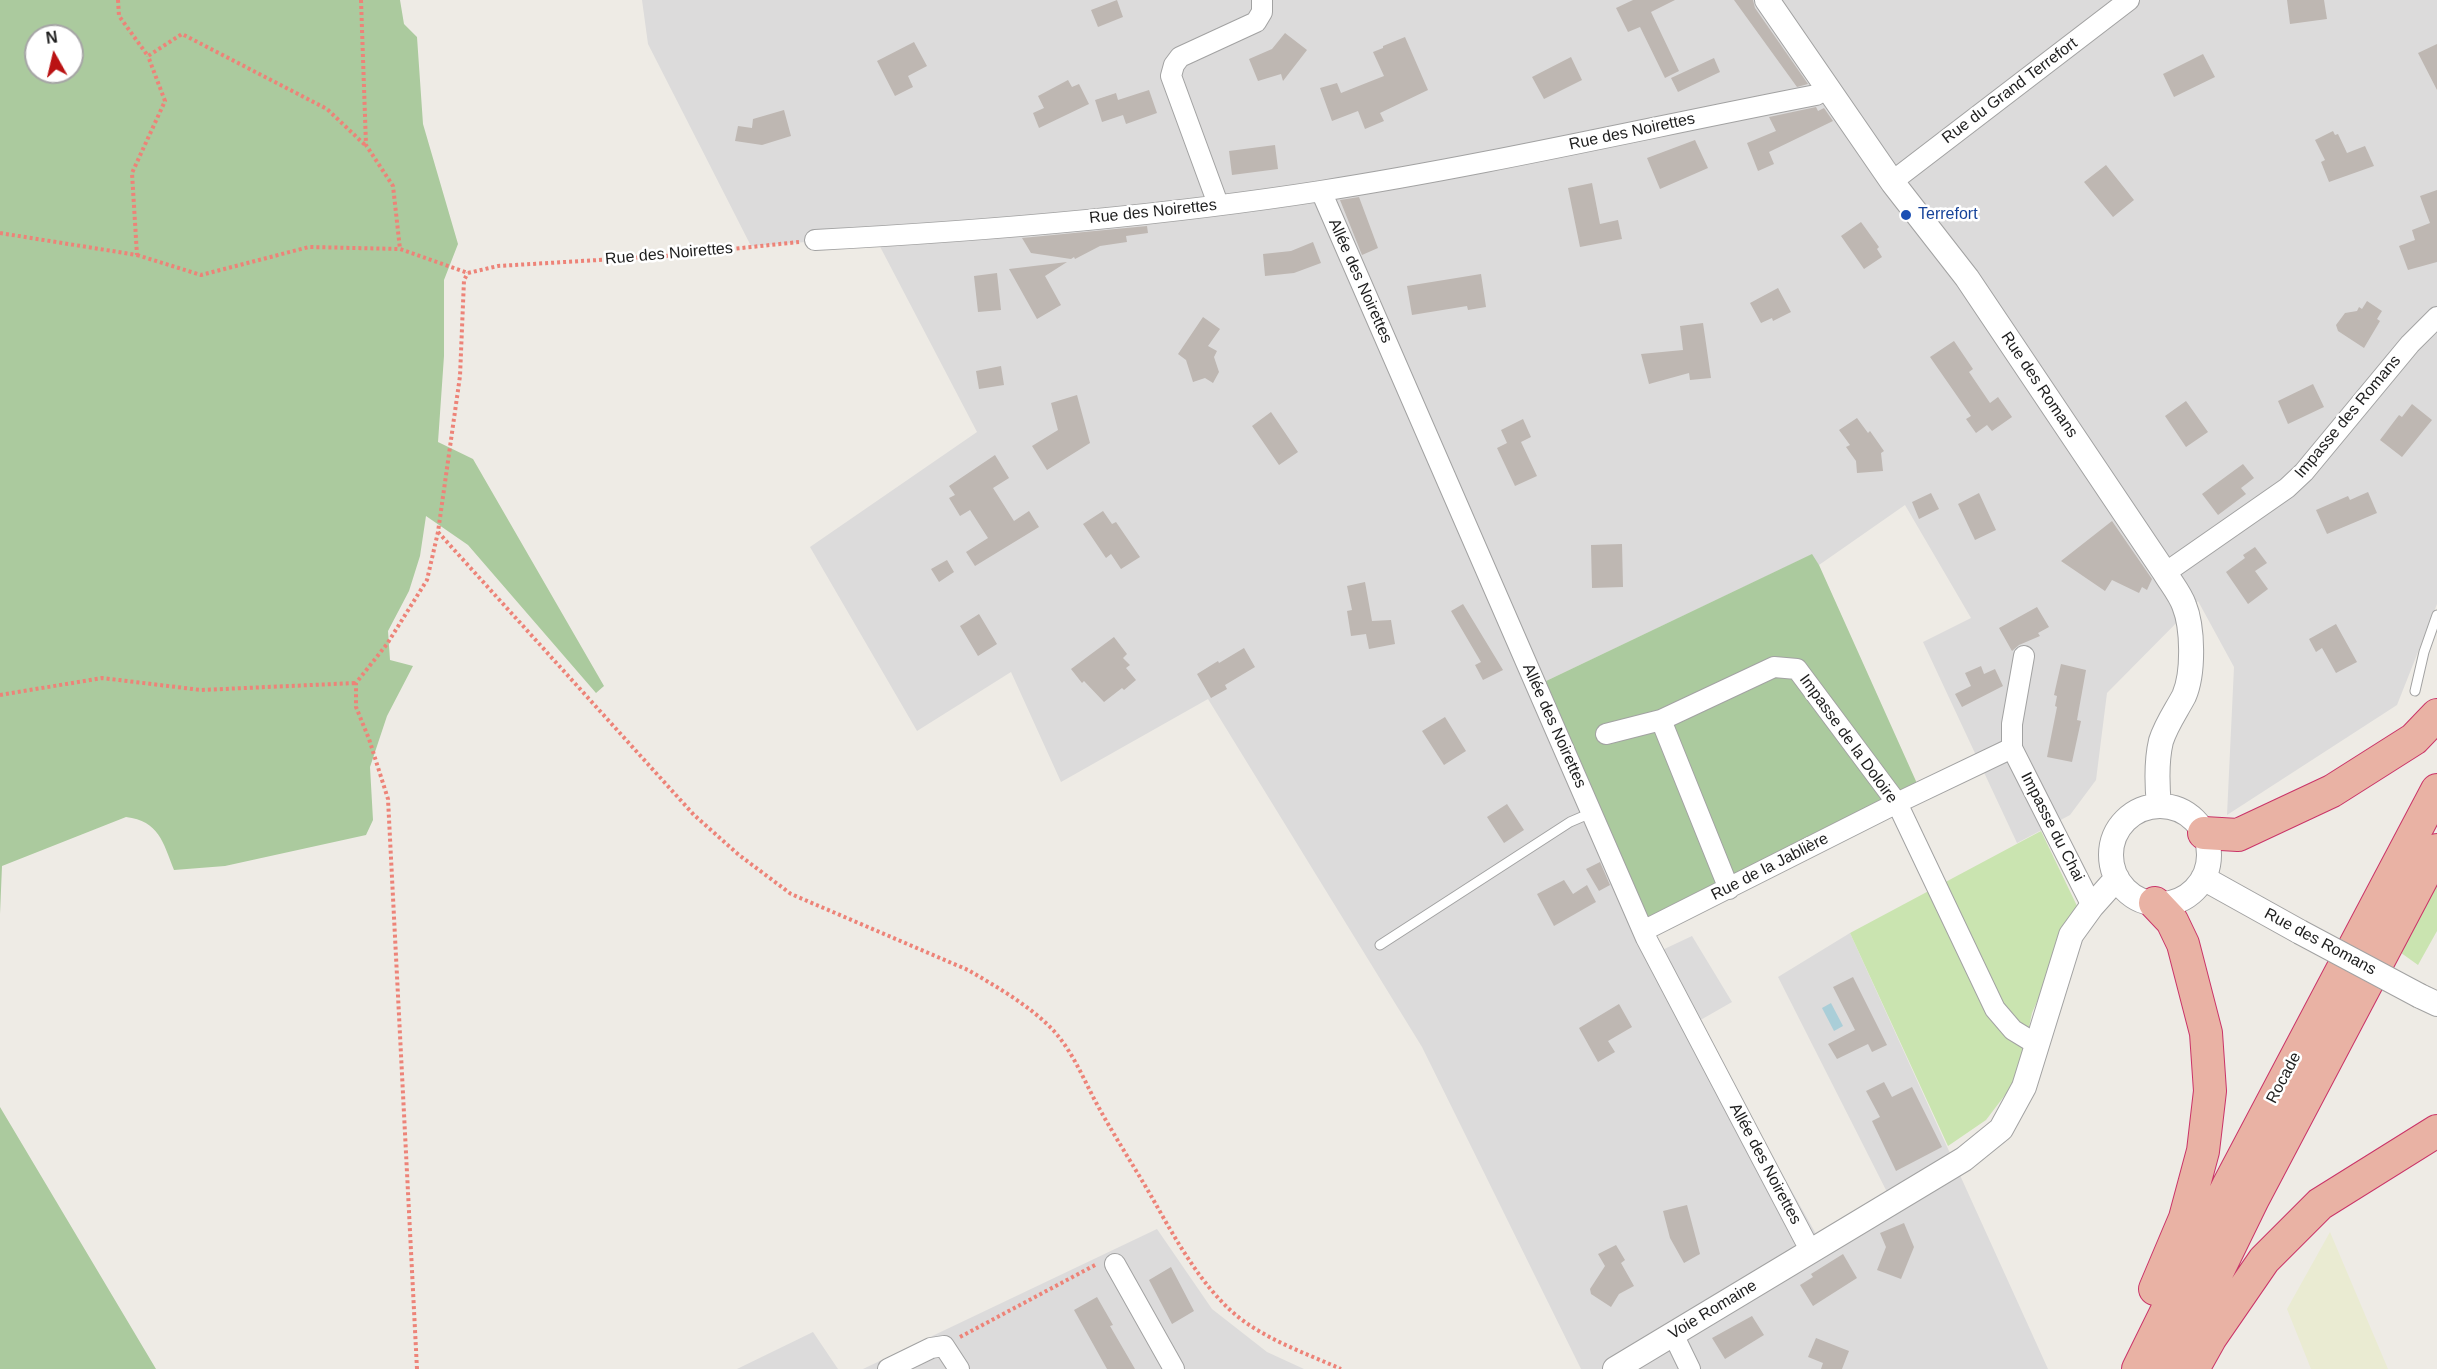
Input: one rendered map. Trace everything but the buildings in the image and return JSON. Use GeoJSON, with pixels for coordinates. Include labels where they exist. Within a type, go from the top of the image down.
{"type":"FeatureCollection","features":[{"type":"Feature","properties":{"kind":"highway"},"geometry":{"type":"LineString","coordinates":[[2204,833],[2238,835],[2332,791],[2414,739],[2437,715]]}},
{"type":"Feature","properties":{"kind":"highway","name":"Rocade"},"geometry":{"type":"LineString","coordinates":[[2138,1369],[2233,1176],[2437,790]]}},
{"type":"Feature","properties":{"kind":"highway"},"geometry":{"type":"LineString","coordinates":[[2170,1369],[2253,1199],[2437,850]]}},
{"type":"Feature","properties":{"kind":"highway"},"geometry":{"type":"LineString","coordinates":[[2121,1369],[2185,1218],[2203,1151],[2210,1091],[2206,1033],[2183,945],[2172,921],[2155,903]]}},
{"type":"Feature","properties":{"kind":"highway"},"geometry":{"type":"LineString","coordinates":[[2193,1369],[2211,1337],[2264,1260],[2320,1204],[2437,1131]]}},
{"type":"Feature","properties":{"kind":"street"},"geometry":{"type":"LineString","coordinates":[[1218,204],[1171,75],[1174,64],[1180,57],[1256,22],[1262,12],[1262,0]]}},
{"type":"Feature","properties":{"kind":"street","name":"Rue des Romans"},"geometry":{"type":"LineString","coordinates":[[1767,0],[1893,183],[1967,278],[2165,573],[2184,605],[2191,634],[2190,662],[2185,693],[2170,719],[2161,742],[2158,768],[2159,806]]}},
{"type":"Feature","properties":{"kind":"street","name":"Rue du Grand Terrefort"},"geometry":{"type":"LineString","coordinates":[[1893,183],[2129,0]]}},
{"type":"Feature","properties":{"kind":"street","name":"Rue des Noirettes"},"geometry":{"type":"LineString","coordinates":[[815,240],[1027,226],[1321,191],[1577,144],[1660,125],[1816,95],[1828,88]]}},
{"type":"Feature","properties":{"kind":"street","name":"Allée des Noirettes"},"geometry":{"type":"LineString","coordinates":[[1321,191],[1642,931],[1810,1250]]}},
{"type":"Feature","properties":{"kind":"street","name":"Impasse des Romans"},"geometry":{"type":"LineString","coordinates":[[2165,573],[2287,488],[2304,472],[2410,344],[2437,316]]}},
{"type":"Feature","properties":{"kind":"street","name":"Impasse du Chai"},"geometry":{"type":"LineString","coordinates":[[2024,656],[2012,723],[2012,748],[2092,906]]}},
{"type":"Feature","properties":{"kind":"street","name":"Impasse de la Doloire"},"geometry":{"type":"LineString","coordinates":[[1605,734],[1661,720],[1774,667],[1797,669],[1897,802],[1995,1009],[2013,1030],[2036,1044]]}},
{"type":"Feature","properties":{"kind":"street"},"geometry":{"type":"LineString","coordinates":[[1661,720],[1729,889]]}},
{"type":"Feature","properties":{"kind":"street"},"geometry":{"type":"LineString","coordinates":[[1897,802],[2012,748]]}},
{"type":"Feature","properties":{"kind":"street","name":"Rue de la Jablière"},"geometry":{"type":"LineString","coordinates":[[1642,931],[1897,802]]}},
{"type":"Feature","properties":{"kind":"street"},"geometry":{"type":"LineString","coordinates":[[2159,806],[2186,813],[2204,833],[2209,848],[2208,864],[2203,878],[2194,890],[2183,898],[2169,903],[2155,903],[2140,899],[2127,891],[2117,879],[2112,863],[2112,846],[2118,830],[2128,818],[2143,809],[2159,806]]}},
{"type":"Feature","properties":{"kind":"street","name":"Rue des Romans"},"geometry":{"type":"LineString","coordinates":[[2203,878],[2428,1000]]}},
{"type":"Feature","properties":{"kind":"street","name":"Voie Romaine"},"geometry":{"type":"LineString","coordinates":[[1614,1369],[1964,1159],[2001,1129],[2024,1087],[2071,935],[2092,906],[2117,879]]}},
{"type":"Feature","properties":{"kind":"street"},"geometry":{"type":"LineString","coordinates":[[1115,1264],[1174,1369]]}},
{"type":"Feature","properties":{"kind":"street"},"geometry":{"type":"LineString","coordinates":[[1673,1334],[1690,1369]]}},
{"type":"Feature","properties":{"kind":"street"},"geometry":{"type":"LineString","coordinates":[[888,1369],[931,1348],[944,1346],[959,1369]]}},
{"type":"Feature","properties":{"kind":"lane"},"geometry":{"type":"LineString","coordinates":[[2415,691],[2424,652],[2437,615]]}},
{"type":"Feature","properties":{"kind":"lane"},"geometry":{"type":"LineString","coordinates":[[1380,945],[1570,822],[1591,813]]}},
{"type":"Feature","properties":{"kind":"path"},"geometry":{"type":"LineString","coordinates":[[118,0],[119,16],[148,56],[165,101],[132,173],[137,255]]}},
{"type":"Feature","properties":{"kind":"path"},"geometry":{"type":"LineString","coordinates":[[361,0],[366,145]]}},
{"type":"Feature","properties":{"kind":"path"},"geometry":{"type":"LineString","coordinates":[[148,56],[182,34],[327,109],[366,145],[393,186],[400,249]]}},
{"type":"Feature","properties":{"kind":"path"},"geometry":{"type":"LineString","coordinates":[[0,233],[137,255],[201,275],[309,247],[400,249],[468,273],[464,280],[460,376],[438,532],[427,580],[387,644],[356,683],[356,707],[388,799],[417,1369]]}},
{"type":"Feature","properties":{"kind":"path","name":"Rue des Noirettes"},"geometry":{"type":"LineString","coordinates":[[468,273],[498,266],[665,256],[815,240]]}},
{"type":"Feature","properties":{"kind":"path"},"geometry":{"type":"LineString","coordinates":[[438,532],[694,815],[739,855],[791,894],[968,970],[1038,1016],[1071,1053],[1098,1106],[1165,1221],[1202,1277],[1223,1303],[1242,1320],[1269,1336],[1341,1369]]}},
{"type":"Feature","properties":{"kind":"path"},"geometry":{"type":"LineString","coordinates":[[0,695],[102,678],[201,690],[356,683]]}},
{"type":"Feature","properties":{"kind":"path"},"geometry":{"type":"LineString","coordinates":[[944,1346],[1102,1261],[1115,1264]]}},
{"type":"Feature","properties":{"kind":"shaded area"},"geometry":{"type":"Polygon","coordinates":[[[642,0],[2437,0],[2437,604],[2397,705],[2227,815],[2234,667],[2198,601],[2107,693],[2096,780],[2070,815],[2017,843],[1923,642],[1971,618],[1905,505],[1819,565],[1811,555],[1544,682],[1658,952],[1692,936],[1732,1002],[1697,1022],[1816,1234],[1887,1192],[1778,977],[1850,933],[2048,1369],[1581,1369],[1422,1047],[1208,699],[1061,782],[1011,672],[917,731],[810,547],[977,432],[875,237],[751,246],[648,44],[642,0]]]}},
{"type":"Feature","properties":{"kind":"shaded area"},"geometry":{"type":"Polygon","coordinates":[[[1157,1229],[1212,1309],[1267,1352],[1304,1369],[863,1369],[1157,1229]]]}},
{"type":"Feature","properties":{"kind":"shaded area"},"geometry":{"type":"Polygon","coordinates":[[[813,1332],[838,1369],[737,1369],[813,1332]]]}},
{"type":"Feature","properties":{"kind":"green space"},"geometry":{"type":"Polygon","coordinates":[[[0,0],[400,0],[404,24],[417,37],[423,124],[458,244],[444,280],[444,356],[438,442],[473,459],[604,686],[596,693],[468,545],[426,516],[420,556],[409,591],[388,631],[390,660],[413,666],[387,716],[370,767],[373,820],[366,835],[225,866],[174,870],[163,842],[153,828],[137,819],[126,817],[2,866],[0,914],[0,0]]]}},
{"type":"Feature","properties":{"kind":"green space"},"geometry":{"type":"Polygon","coordinates":[[[1812,554],[1924,799],[1651,936],[1544,682],[1812,554]]]}},
{"type":"Feature","properties":{"kind":"green space"},"geometry":{"type":"Polygon","coordinates":[[[2041,831],[2078,908],[2032,1013],[2018,1078],[1986,1120],[1948,1146],[1850,933],[2041,831]]]}},
{"type":"Feature","properties":{"kind":"green space"},"geometry":{"type":"Polygon","coordinates":[[[2437,835],[2437,931],[2418,965],[2383,940],[2437,835]]]}},
{"type":"Feature","properties":{"kind":"green space"},"geometry":{"type":"Polygon","coordinates":[[[0,1107],[156,1369],[0,1369],[0,1107]]]}},
{"type":"Feature","properties":{"kind":"green space"},"geometry":{"type":"Polygon","coordinates":[[[2330,1232],[2388,1369],[2311,1369],[2287,1309],[2330,1232]]]}},
{"type":"Feature","properties":{"kind":"water"},"geometry":{"type":"Polygon","coordinates":[[[1831,1003],[1843,1026],[1834,1031],[1822,1008],[1831,1003]]]}},
{"type":"Feature","properties":{"kind":"place","name":"Terrefort"},"geometry":{"type":"Point","coordinates":[1906,215]}}]}
